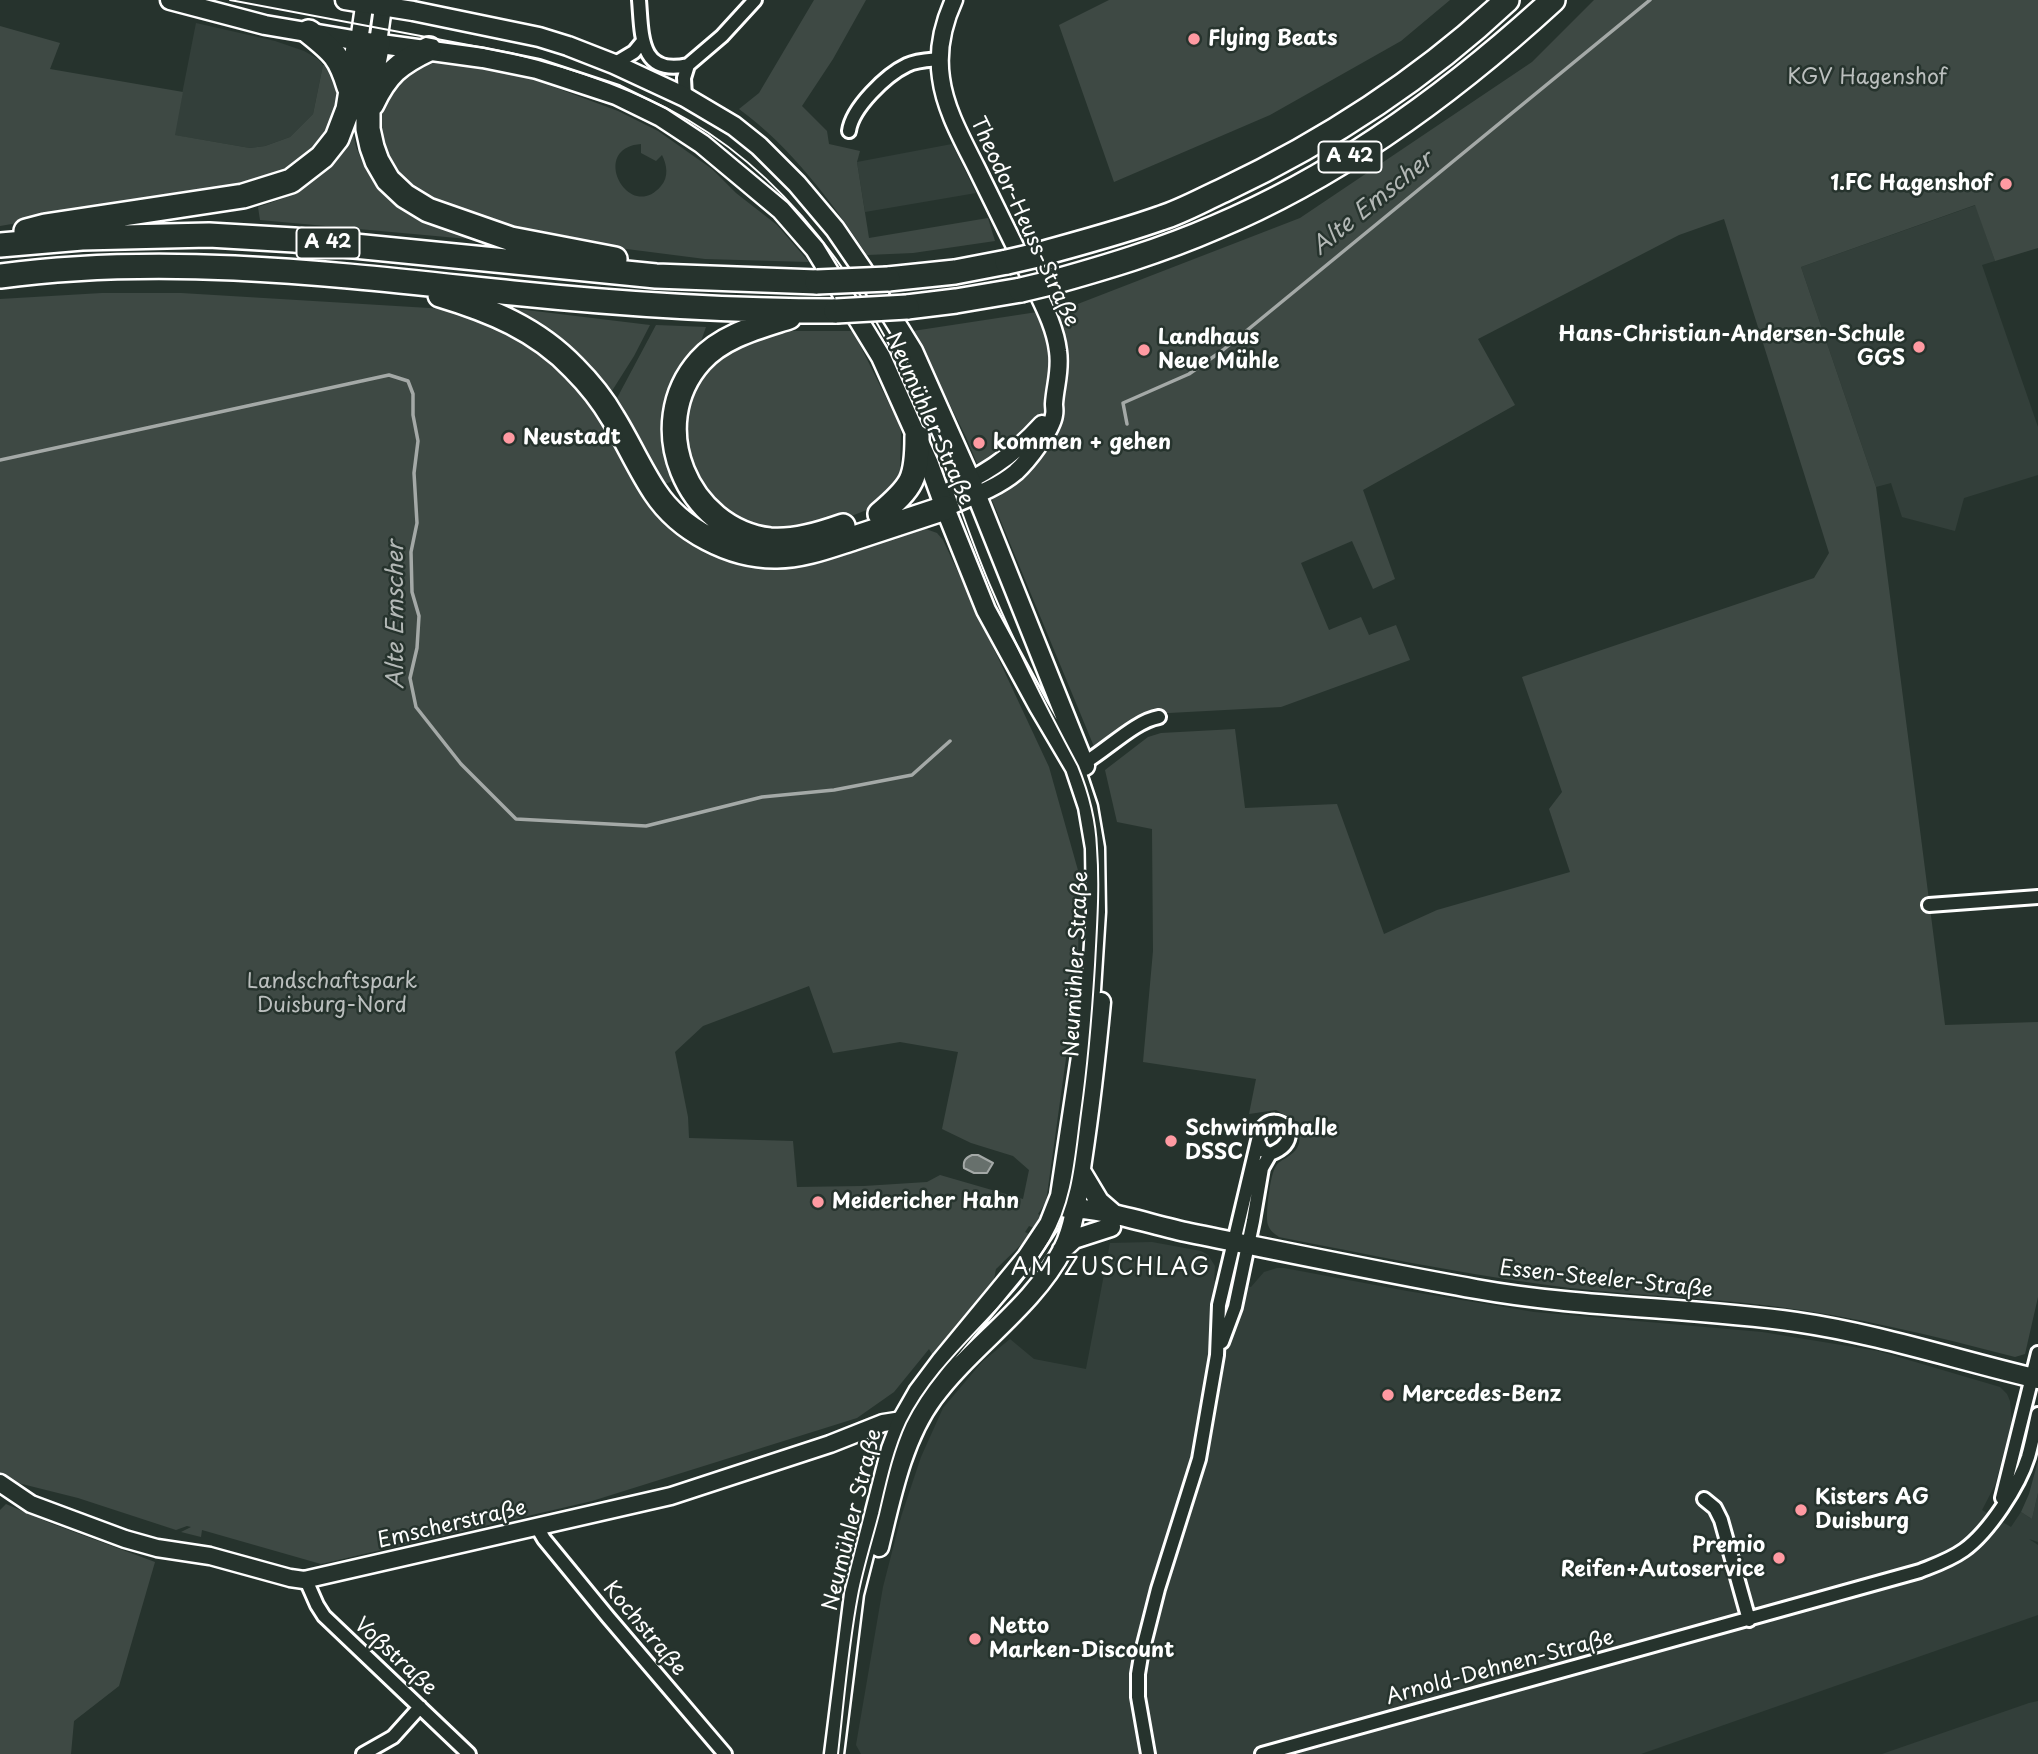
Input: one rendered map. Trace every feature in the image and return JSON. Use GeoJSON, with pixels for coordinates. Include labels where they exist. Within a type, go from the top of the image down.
{"type":"FeatureCollection","features":[{"type":"Feature","properties":{"kind":"highway","name":"A 42"},"geometry":{"type":"LineString","coordinates":[[0,245],[82,237],[221,236],[293,240],[731,280],[817,282],[888,279],[955,272],[1033,256],[1163,218],[1257,174],[1353,120],[1426,68],[1507,0]]}},
{"type":"Feature","properties":{"kind":"highway","name":"A 42"},"geometry":{"type":"LineString","coordinates":[[0,275],[84,268],[182,265],[265,268],[387,278],[514,293],[760,311],[907,307],[1021,290],[1117,264],[1179,242],[1244,215],[1320,175],[1378,139],[1446,90],[1553,0]]}},
{"type":"Feature","properties":{"kind":"highway"},"geometry":{"type":"LineString","coordinates":[[310,32],[338,58],[351,92]]}},
{"type":"Feature","properties":{"kind":"highway"},"geometry":{"type":"LineString","coordinates":[[0,238],[45,226],[243,196],[291,181],[322,157],[337,138],[368,42]]}},
{"type":"Feature","properties":{"kind":"highway"},"geometry":{"type":"LineString","coordinates":[[368,42],[368,129],[372,147],[388,180],[405,196],[428,210],[511,239],[658,272]]}},
{"type":"Feature","properties":{"kind":"highway"},"geometry":{"type":"LineString","coordinates":[[368,113],[390,73],[407,60],[429,49]]}},
{"type":"Feature","properties":{"kind":"highway"},"geometry":{"type":"LineString","coordinates":[[387,278],[495,313],[553,348],[591,386],[612,416],[655,492],[671,512],[723,546],[753,554],[777,556],[811,552],[942,501]]}},
{"type":"Feature","properties":{"kind":"highway"},"geometry":{"type":"LineString","coordinates":[[809,311],[744,331],[724,342],[700,361],[683,386],[675,411],[673,435],[676,458],[684,478],[702,505],[721,521],[744,533],[770,540],[800,538],[880,514],[942,501]]}},
{"type":"Feature","properties":{"kind":"highway"},"geometry":{"type":"LineString","coordinates":[[880,514],[899,498],[912,481],[917,464],[917,436]]}},
{"type":"Feature","properties":{"kind":"main road","name":"Neumühler Straße"},"geometry":{"type":"LineString","coordinates":[[170,0],[265,25],[429,49],[537,69],[616,95],[661,117],[702,144],[745,178],[781,211],[815,249],[881,356],[917,436],[986,610],[1039,707],[1080,765],[1095,848],[1096,912],[1091,990],[1064,1181],[1056,1210],[1027,1257],[918,1392],[866,1598],[845,1754]]}},
{"type":"Feature","properties":{"kind":"main road","name":"Neumühler Straße"},"geometry":{"type":"LineString","coordinates":[[345,0],[384,3],[539,37],[614,64],[685,97],[742,132],[797,184],[835,229],[913,351],[973,487],[1080,765],[1098,804],[1105,849],[1102,991],[1074,1213],[1062,1250],[1033,1290],[909,1423],[891,1449],[854,1594],[834,1754]]}},
{"type":"Feature","properties":{"kind":"main road"},"geometry":{"type":"LineString","coordinates":[[1062,1250],[1074,1239],[1114,1222],[1081,1171]]}},
{"type":"Feature","properties":{"kind":"main road","name":"Essen-Steeler-Straße"},"geometry":{"type":"LineString","coordinates":[[1056,1210],[1144,1230],[1169,1228],[1478,1290],[1596,1304],[1796,1322],[1884,1339],[2035,1379]]}},
{"type":"Feature","properties":{"kind":"street"},"geometry":{"type":"LineString","coordinates":[[639,0],[643,41],[648,52],[660,65],[688,65]]}},
{"type":"Feature","properties":{"kind":"street"},"geometry":{"type":"LineString","coordinates":[[685,97],[684,78],[688,65],[722,36],[755,0]]}},
{"type":"Feature","properties":{"kind":"street","name":"Theodor-Heuss-Straße"},"geometry":{"type":"LineString","coordinates":[[942,501],[1016,472],[1049,429],[1059,383],[1059,352],[1046,311],[958,130],[944,91],[940,59],[942,38],[954,0]]}},
{"type":"Feature","properties":{"kind":"street"},"geometry":{"type":"LineString","coordinates":[[365,2],[368,42]]}},
{"type":"Feature","properties":{"kind":"street"},"geometry":{"type":"LineString","coordinates":[[368,42],[384,3]]}},
{"type":"Feature","properties":{"kind":"street"},"geometry":{"type":"LineString","coordinates":[[614,64],[634,52],[643,41]]}},
{"type":"Feature","properties":{"kind":"street"},"geometry":{"type":"LineString","coordinates":[[849,131],[850,122],[855,115],[891,75],[908,64],[940,59]]}},
{"type":"Feature","properties":{"kind":"street"},"geometry":{"type":"LineString","coordinates":[[1080,765],[1146,721],[1159,717]]}},
{"type":"Feature","properties":{"kind":"street"},"geometry":{"type":"LineString","coordinates":[[1929,905],[2038,897]]}},
{"type":"Feature","properties":{"kind":"street"},"geometry":{"type":"LineString","coordinates":[[1149,1754],[1141,1721],[1138,1674],[1146,1631],[1199,1459],[1217,1355],[1219,1305],[1241,1243],[1262,1168],[1270,1154],[1287,1143],[1289,1133],[1284,1124],[1276,1121],[1266,1124],[1260,1132],[1241,1243]]}},
{"type":"Feature","properties":{"kind":"street"},"geometry":{"type":"LineString","coordinates":[[1258,1141],[1262,1150],[1270,1154]]}},
{"type":"Feature","properties":{"kind":"street","name":"Arnold-Dehnen-Straße"},"geometry":{"type":"LineString","coordinates":[[2000,1508],[2035,1379],[2038,1353]]}},
{"type":"Feature","properties":{"kind":"street","name":"Arnold-Dehnen-Straße"},"geometry":{"type":"LineString","coordinates":[[1262,1754],[1749,1620],[1944,1562],[1961,1552],[1990,1525],[2024,1468],[2038,1414]]}},
{"type":"Feature","properties":{"kind":"street","name":"Emscherstraße"},"geometry":{"type":"LineString","coordinates":[[1,1485],[45,1510],[125,1539],[306,1580],[671,1496],[830,1444],[872,1427],[909,1423]]}},
{"type":"Feature","properties":{"kind":"street"},"geometry":{"type":"LineString","coordinates":[[1704,1499],[1715,1508],[1721,1520],[1749,1620]]}},
{"type":"Feature","properties":{"kind":"street","name":"Kochstraße"},"geometry":{"type":"LineString","coordinates":[[537,1527],[608,1617],[725,1754]]}},
{"type":"Feature","properties":{"kind":"street","name":"Voßstraße"},"geometry":{"type":"LineString","coordinates":[[306,1580],[324,1616],[469,1754]]}},
{"type":"Feature","properties":{"kind":"street"},"geometry":{"type":"LineString","coordinates":[[363,1754],[393,1737],[420,1707]]}},
{"type":"Feature","properties":{"kind":"shaded area"},"geometry":{"type":"Polygon","coordinates":[[[196,23],[275,41],[318,59],[323,65],[313,114],[290,137],[265,146],[250,148],[174,135],[196,23]]]}},
{"type":"Feature","properties":{"kind":"shaded area"},"geometry":{"type":"Polygon","coordinates":[[[952,144],[976,193],[865,212],[857,162],[952,144]]]}},
{"type":"Feature","properties":{"kind":"shaded area","name":"Hans-Christian-Andersen-Schule GGS"},"geometry":{"type":"Polygon","coordinates":[[[1976,205],[1995,261],[1982,265],[2038,427],[2038,475],[1964,498],[1955,531],[1902,517],[1891,483],[1876,487],[1801,267],[1976,205]]]}},
{"type":"Feature","properties":{"kind":"shaded area"},"geometry":{"type":"Polygon","coordinates":[[[972,1155],[978,1155],[993,1163],[987,1173],[974,1173],[964,1168],[965,1160],[972,1155]]]}},
{"type":"Feature","properties":{"kind":"shaded area"},"geometry":{"type":"Polygon","coordinates":[[[1152,1242],[1201,1251],[1208,1255],[1215,1266],[1214,1281],[1251,1287],[1264,1272],[1284,1268],[1534,1312],[1762,1332],[1878,1351],[2000,1387],[2010,1401],[2012,1423],[1995,1485],[1982,1510],[2011,1527],[2021,1512],[2032,1519],[2038,1493],[2038,1542],[2029,1539],[2038,1545],[2038,1615],[1641,1754],[861,1754],[856,1745],[883,1587],[901,1517],[921,1457],[943,1408],[982,1362],[1010,1339],[1034,1359],[1086,1369],[1110,1243],[1152,1242]]]}},
{"type":"Feature","properties":{"kind":"shaded area"},"geometry":{"type":"Polygon","coordinates":[[[2038,1701],[2038,1754],[1882,1754],[2029,1703],[2038,1701]]]}},
{"type":"Feature","properties":{"kind":"green space"},"geometry":{"type":"Polygon","coordinates":[[[814,0],[866,0],[833,59],[802,106],[827,131],[829,144],[860,151],[857,162],[869,238],[988,218],[995,241],[913,253],[867,255],[809,176],[776,140],[739,109],[759,93],[814,0]]]}},
{"type":"Feature","properties":{"kind":"green space"},"geometry":{"type":"Polygon","coordinates":[[[1109,0],[1450,0],[1401,41],[1270,115],[1114,182],[1059,25],[1109,0]]]}},
{"type":"Feature","properties":{"kind":"green space","name":"KGV Hagenshof"},"geometry":{"type":"Polygon","coordinates":[[[1594,0],[2038,0],[2038,248],[1995,261],[1975,205],[1801,267],[1876,487],[1945,1025],[2038,1022],[2038,1297],[2025,1354],[2015,1357],[1894,1327],[1803,1310],[1540,1284],[1279,1237],[1268,1225],[1270,1186],[1276,1166],[1297,1149],[1297,1122],[1276,1110],[1249,1114],[1256,1079],[1143,1062],[1153,951],[1152,829],[1117,822],[1105,770],[1148,737],[1161,733],[1235,729],[1245,808],[1337,804],[1384,934],[1437,910],[1570,872],[1549,809],[1562,792],[1522,677],[1814,578],[1829,553],[1724,219],[1679,235],[1478,339],[1515,405],[1363,490],[1395,579],[1373,589],[1352,541],[1301,563],[1329,630],[1361,617],[1369,635],[1396,625],[1410,660],[1281,707],[1150,714],[1095,749],[966,437],[913,331],[1070,307],[1300,218],[1532,62],[1594,0]]]}},
{"type":"Feature","properties":{"kind":"green space"},"geometry":{"type":"Polygon","coordinates":[[[0,26],[60,43],[50,69],[183,92],[175,135],[250,148],[290,137],[313,114],[323,65],[339,69],[340,102],[325,140],[289,171],[269,180],[0,226],[0,26]]]}},
{"type":"Feature","properties":{"kind":"green space"},"geometry":{"type":"Polygon","coordinates":[[[438,58],[527,77],[618,111],[658,131],[712,169],[736,193],[777,225],[809,262],[705,259],[580,243],[483,221],[434,204],[392,174],[377,139],[380,100],[405,66],[438,58]],[[641,144],[625,149],[617,158],[619,181],[637,196],[649,195],[661,186],[666,175],[662,155],[656,161],[641,153],[641,144]]]}},
{"type":"Feature","properties":{"kind":"green space"},"geometry":{"type":"Polygon","coordinates":[[[352,129],[365,168],[378,185],[490,241],[260,220],[258,207],[280,200],[308,183],[352,129]]]}},
{"type":"Feature","properties":{"kind":"green space","name":"Landschaftspark Duisburg-Nord"},"geometry":{"type":"Polygon","coordinates":[[[102,293],[181,293],[462,310],[491,320],[547,354],[586,393],[691,539],[922,525],[923,528],[937,533],[943,540],[1049,767],[1079,874],[1078,972],[1046,1202],[1038,1214],[1042,1216],[1035,1228],[1029,1226],[1025,1232],[1029,1234],[1027,1239],[996,1269],[991,1286],[967,1318],[933,1356],[929,1349],[894,1392],[857,1418],[592,1501],[321,1564],[202,1530],[201,1537],[181,1532],[191,1527],[176,1530],[78,1498],[2,1479],[0,1481],[0,299],[102,293]],[[809,986],[703,1026],[675,1052],[688,1117],[689,1138],[793,1141],[797,1187],[927,1182],[940,1175],[1023,1199],[1029,1170],[1013,1156],[971,1143],[942,1129],[958,1052],[900,1042],[833,1053],[809,986]]]}},
{"type":"Feature","properties":{"kind":"green space"},"geometry":{"type":"Polygon","coordinates":[[[518,309],[650,325],[610,394],[516,314],[518,309]]]}},
{"type":"Feature","properties":{"kind":"green space"},"geometry":{"type":"Polygon","coordinates":[[[656,325],[706,327],[696,355],[677,480],[661,485],[616,400],[656,325]]]}},
{"type":"Feature","properties":{"kind":"green space"},"geometry":{"type":"Polygon","coordinates":[[[777,331],[853,331],[901,432],[900,467],[903,479],[879,505],[826,525],[770,531],[725,513],[698,487],[682,437],[690,392],[702,373],[733,345],[777,331]]]}},
{"type":"Feature","properties":{"kind":"green space"},"geometry":{"type":"Polygon","coordinates":[[[2038,1461],[2038,1493],[2032,1519],[2021,1512],[2038,1461]]]}},
{"type":"Feature","properties":{"kind":"green space"},"geometry":{"type":"Polygon","coordinates":[[[6,1504],[155,1562],[119,1686],[74,1721],[71,1754],[0,1754],[0,1510],[6,1504]]]}},
{"type":"Feature","properties":{"kind":"waterway","name":"Alte Emscher"},"geometry":{"type":"LineString","coordinates":[[1127,424],[1123,403],[1189,374],[1223,350],[1650,0]]}},
{"type":"Feature","properties":{"kind":"waterway","name":"Alte Emscher"},"geometry":{"type":"LineString","coordinates":[[0,460],[389,375],[408,381],[413,394],[413,415],[418,441],[414,473],[417,523],[411,552],[412,592],[419,616],[417,648],[410,678],[416,707],[461,764],[516,819],[646,826],[762,797],[834,790],[912,775],[950,741]]}},
{"type":"Feature","properties":{"kind":"tram line"},"geometry":{"type":"LineString","coordinates":[[230,0],[511,53],[580,72],[646,98],[688,120],[731,149],[769,182],[804,219],[836,259],[890,345],[933,437],[1002,612],[1078,766],[1085,786],[1093,817],[1098,877],[1093,1002],[1075,1162],[1064,1210],[1050,1240],[1034,1264],[938,1374],[901,1434],[858,1596],[838,1754]]}},
{"type":"Feature","properties":{"kind":"place","name":"Flying Beats"},"geometry":{"type":"Point","coordinates":[1194,39]}},
{"type":"Feature","properties":{"kind":"place","name":"1.FC Hagenshof"},"geometry":{"type":"Point","coordinates":[2006,184]}},
{"type":"Feature","properties":{"kind":"place","name":"Hans-Christian-Andersen-Schule GGS"},"geometry":{"type":"Point","coordinates":[1919,347]}},
{"type":"Feature","properties":{"kind":"place","name":"Landhaus Neue Mühle"},"geometry":{"type":"Point","coordinates":[1144,350]}},
{"type":"Feature","properties":{"kind":"place","name":"Neustadt"},"geometry":{"type":"Point","coordinates":[509,438]}},
{"type":"Feature","properties":{"kind":"place","name":"kommen + gehen"},"geometry":{"type":"Point","coordinates":[979,443]}},
{"type":"Feature","properties":{"kind":"place","name":"Schwimmhalle DSSC"},"geometry":{"type":"Point","coordinates":[1171,1141]}},
{"type":"Feature","properties":{"kind":"place","name":"Meidericher Hahn"},"geometry":{"type":"Point","coordinates":[818,1202]}},
{"type":"Feature","properties":{"kind":"place","name":"Mercedes-Benz"},"geometry":{"type":"Point","coordinates":[1388,1395]}},
{"type":"Feature","properties":{"kind":"place","name":"Kisters AG Duisburg"},"geometry":{"type":"Point","coordinates":[1801,1510]}},
{"type":"Feature","properties":{"kind":"place","name":"Premio Reifen+Autoservice"},"geometry":{"type":"Point","coordinates":[1779,1558]}},
{"type":"Feature","properties":{"kind":"place","name":"Netto Marken-Discount"},"geometry":{"type":"Point","coordinates":[975,1639]}},
{"type":"Feature","properties":{"kind":"district","name":"AM ZUSCHLAG"},"geometry":{"type":"Point","coordinates":[1111,1269]}}]}
